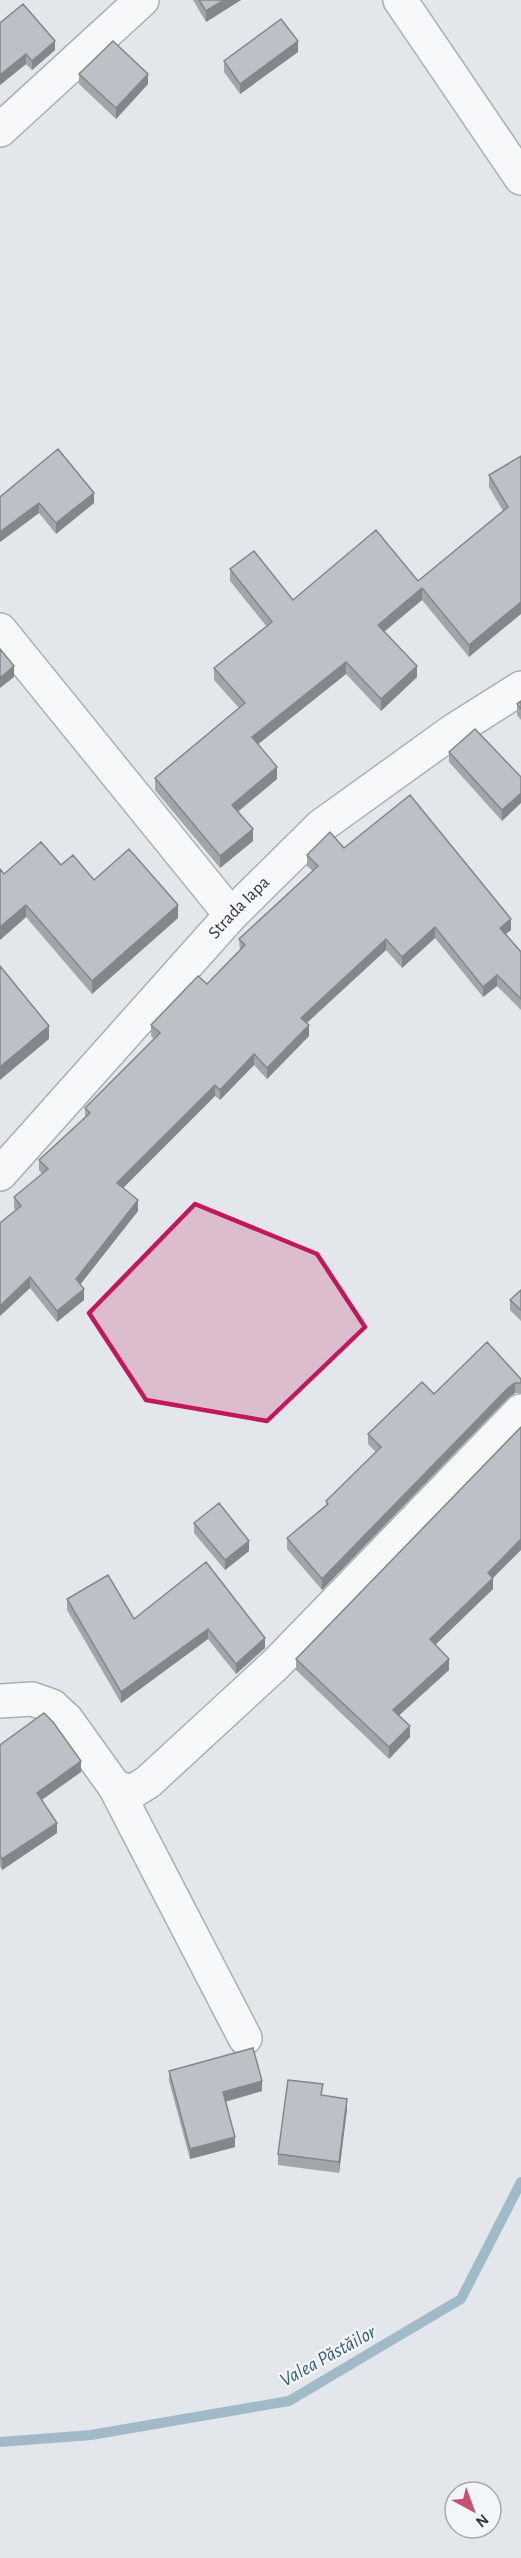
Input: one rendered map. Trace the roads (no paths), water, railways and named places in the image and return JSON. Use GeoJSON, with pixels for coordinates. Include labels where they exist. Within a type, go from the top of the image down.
{"type":"FeatureCollection","features":[{"type":"Feature","properties":{"kind":"street"},"geometry":{"type":"LineString","coordinates":[[0,130],[142,0]]}},
{"type":"Feature","properties":{"kind":"street"},"geometry":{"type":"LineString","coordinates":[[400,0],[521,178]]}},
{"type":"Feature","properties":{"kind":"street"},"geometry":{"type":"LineString","coordinates":[[0,630],[231,915]]}},
{"type":"Feature","properties":{"kind":"street","name":"Strada Iapa"},"geometry":{"type":"LineString","coordinates":[[0,1174],[231,915],[321,826],[453,731],[521,688]]}},
{"type":"Feature","properties":{"kind":"street"},"geometry":{"type":"LineString","coordinates":[[115,1787],[132,1792],[148,1782],[276,1665],[521,1411]]}},
{"type":"Feature","properties":{"kind":"street"},"geometry":{"type":"LineString","coordinates":[[0,1701],[32,1699],[52,1706],[67,1720],[115,1787],[245,2038]]}},
{"type":"Feature","properties":{"kind":"waterway","name":"Valea Păstăilor"},"geometry":{"type":"LineString","coordinates":[[0,2442],[91,2435],[289,2401],[461,2299],[521,2182]]}}]}
